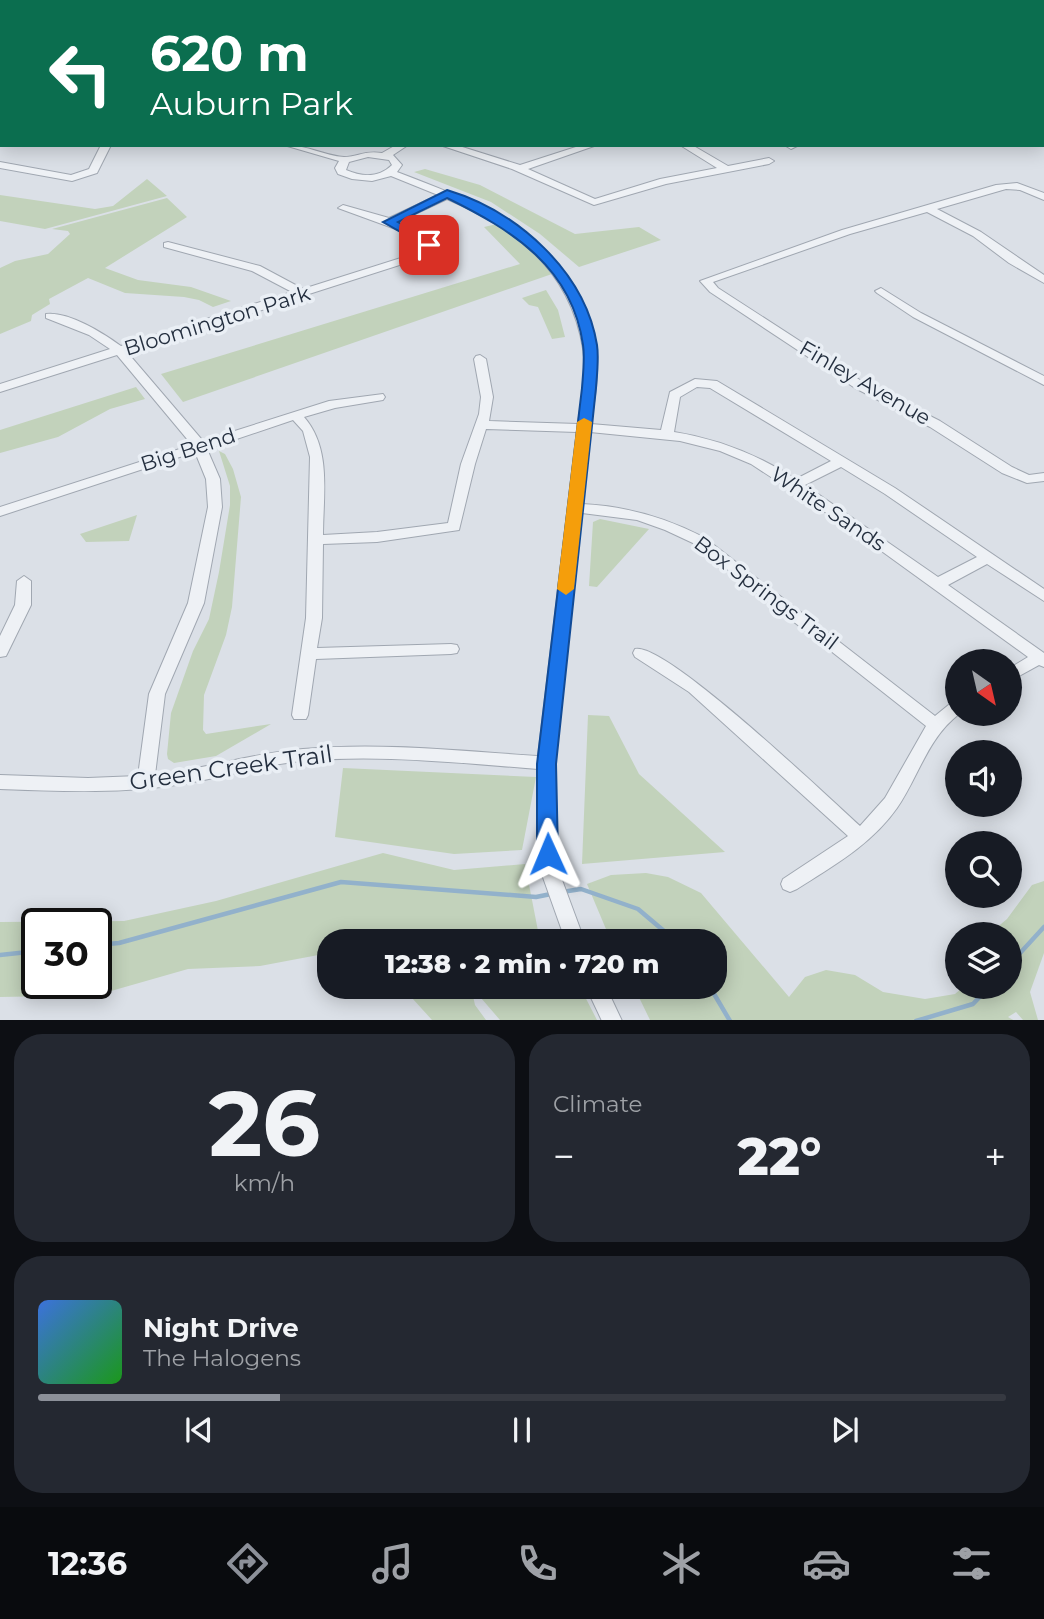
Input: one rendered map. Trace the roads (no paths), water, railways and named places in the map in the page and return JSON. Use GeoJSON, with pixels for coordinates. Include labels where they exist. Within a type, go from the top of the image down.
{"type":"FeatureCollection","features":[{"type":"Feature","properties":{"kind":"street"},"geometry":{"type":"LineString","coordinates":[[0,165],[79,177],[93,171],[105,147]]}},
{"type":"Feature","properties":{"kind":"street"},"geometry":{"type":"LineString","coordinates":[[296,147],[345,160],[368,154],[385,156],[397,165],[390,173]]}},
{"type":"Feature","properties":{"kind":"street"},"geometry":{"type":"LineString","coordinates":[[385,156],[400,147]]}},
{"type":"Feature","properties":{"kind":"street"},"geometry":{"type":"LineString","coordinates":[[450,147],[519,169],[594,202],[664,181],[769,161]]}},
{"type":"Feature","properties":{"kind":"street"},"geometry":{"type":"LineString","coordinates":[[519,169],[586,147]]}},
{"type":"Feature","properties":{"kind":"street"},"geometry":{"type":"LineString","coordinates":[[688,147],[726,169]]}},
{"type":"Feature","properties":{"kind":"street"},"geometry":{"type":"LineString","coordinates":[[345,160],[340,168],[347,175],[365,178],[390,173],[477,206],[515,230],[552,263],[572,291],[581,311],[590,346],[591,368],[546,764],[549,869],[570,929]]}},
{"type":"Feature","properties":{"kind":"street"},"geometry":{"type":"LineString","coordinates":[[928,208],[1011,185],[1027,188],[1044,197]]}},
{"type":"Feature","properties":{"kind":"street"},"geometry":{"type":"LineString","coordinates":[[343,208],[389,222],[447,194]]}},
{"type":"Feature","properties":{"kind":"street"},"geometry":{"type":"LineString","coordinates":[[928,208],[993,244],[1013,261],[1044,280]]}},
{"type":"Feature","properties":{"kind":"street","name":"Finley Avenue"},"geometry":{"type":"LineString","coordinates":[[928,208],[846,232],[706,281],[714,290],[859,385],[935,424],[1007,470],[1027,479],[1044,477]]}},
{"type":"Feature","properties":{"kind":"street","name":"Bloomington Park"},"geometry":{"type":"LineString","coordinates":[[0,388],[433,251],[429,245],[389,222]]}},
{"type":"Feature","properties":{"kind":"street"},"geometry":{"type":"LineString","coordinates":[[168,245],[204,253],[268,274],[303,294]]}},
{"type":"Feature","properties":{"kind":"street"},"geometry":{"type":"LineString","coordinates":[[881,291],[917,315],[1044,380]]}},
{"type":"Feature","properties":{"kind":"street"},"geometry":{"type":"LineString","coordinates":[[50,316],[93,332],[120,351],[199,445],[213,479],[215,507],[196,603],[157,694],[146,782]]}},
{"type":"Feature","properties":{"kind":"street"},"geometry":{"type":"LineString","coordinates":[[314,540],[377,537],[454,527],[487,397],[480,359]]}},
{"type":"Feature","properties":{"kind":"street"},"geometry":{"type":"LineString","coordinates":[[667,435],[674,395],[695,383],[706,383],[720,388],[842,461],[1044,596]]}},
{"type":"Feature","properties":{"kind":"street","name":"Big Bend"},"geometry":{"type":"LineString","coordinates":[[0,512],[296,415],[333,404],[379,397]]}},
{"type":"Feature","properties":{"kind":"street"},"geometry":{"type":"LineString","coordinates":[[296,415],[309,430],[316,446],[314,618],[300,715]]}},
{"type":"Feature","properties":{"kind":"street","name":"White Sands"},"geometry":{"type":"LineString","coordinates":[[481,425],[667,435],[707,443],[737,453],[795,485],[1042,659]]}},
{"type":"Feature","properties":{"kind":"street"},"geometry":{"type":"LineString","coordinates":[[795,485],[842,461]]}},
{"type":"Feature","properties":{"kind":"street","name":"Box Springs Trail"},"geometry":{"type":"LineString","coordinates":[[575,508],[598,509],[654,520],[677,528],[700,541],[935,724]]}},
{"type":"Feature","properties":{"kind":"street"},"geometry":{"type":"LineString","coordinates":[[937,584],[988,557]]}},
{"type":"Feature","properties":{"kind":"street"},"geometry":{"type":"LineString","coordinates":[[0,652],[23,605],[24,581]]}},
{"type":"Feature","properties":{"kind":"street"},"geometry":{"type":"LineString","coordinates":[[310,654],[451,649]]}},
{"type":"Feature","properties":{"kind":"street"},"geometry":{"type":"LineString","coordinates":[[641,653],[695,688],[860,837]]}},
{"type":"Feature","properties":{"kind":"street"},"geometry":{"type":"LineString","coordinates":[[1022,669],[1042,659]]}},
{"type":"Feature","properties":{"kind":"street"},"geometry":{"type":"LineString","coordinates":[[790,884],[860,837],[892,803],[921,744],[935,724],[945,716]]}},
{"type":"Feature","properties":{"kind":"street","name":"Green Creek Trail"},"geometry":{"type":"LineString","coordinates":[[0,782],[98,785],[146,782],[288,757],[335,752],[372,752],[546,764]]}},
{"type":"Feature","properties":{"kind":"street"},"geometry":{"type":"LineString","coordinates":[[602,999],[612,1020]]}},
{"type":"Feature","properties":{"kind":"waterway"},"geometry":{"type":"LineString","coordinates":[[112,944],[341,882],[536,897],[551,894]]}},
{"type":"Feature","properties":{"kind":"waterway"},"geometry":{"type":"LineString","coordinates":[[562,892],[581,889],[638,909],[662,929]]}},
{"type":"Feature","properties":{"kind":"waterway"},"geometry":{"type":"LineString","coordinates":[[1022,951],[1044,927]]}},
{"type":"Feature","properties":{"kind":"waterway"},"geometry":{"type":"LineString","coordinates":[[0,955],[21,953]]}},
{"type":"Feature","properties":{"kind":"waterway"},"geometry":{"type":"LineString","coordinates":[[717,999],[729,1020]]}},
{"type":"Feature","properties":{"kind":"waterway"},"geometry":{"type":"LineString","coordinates":[[919,1020],[973,1004],[978,999]]}}]}
